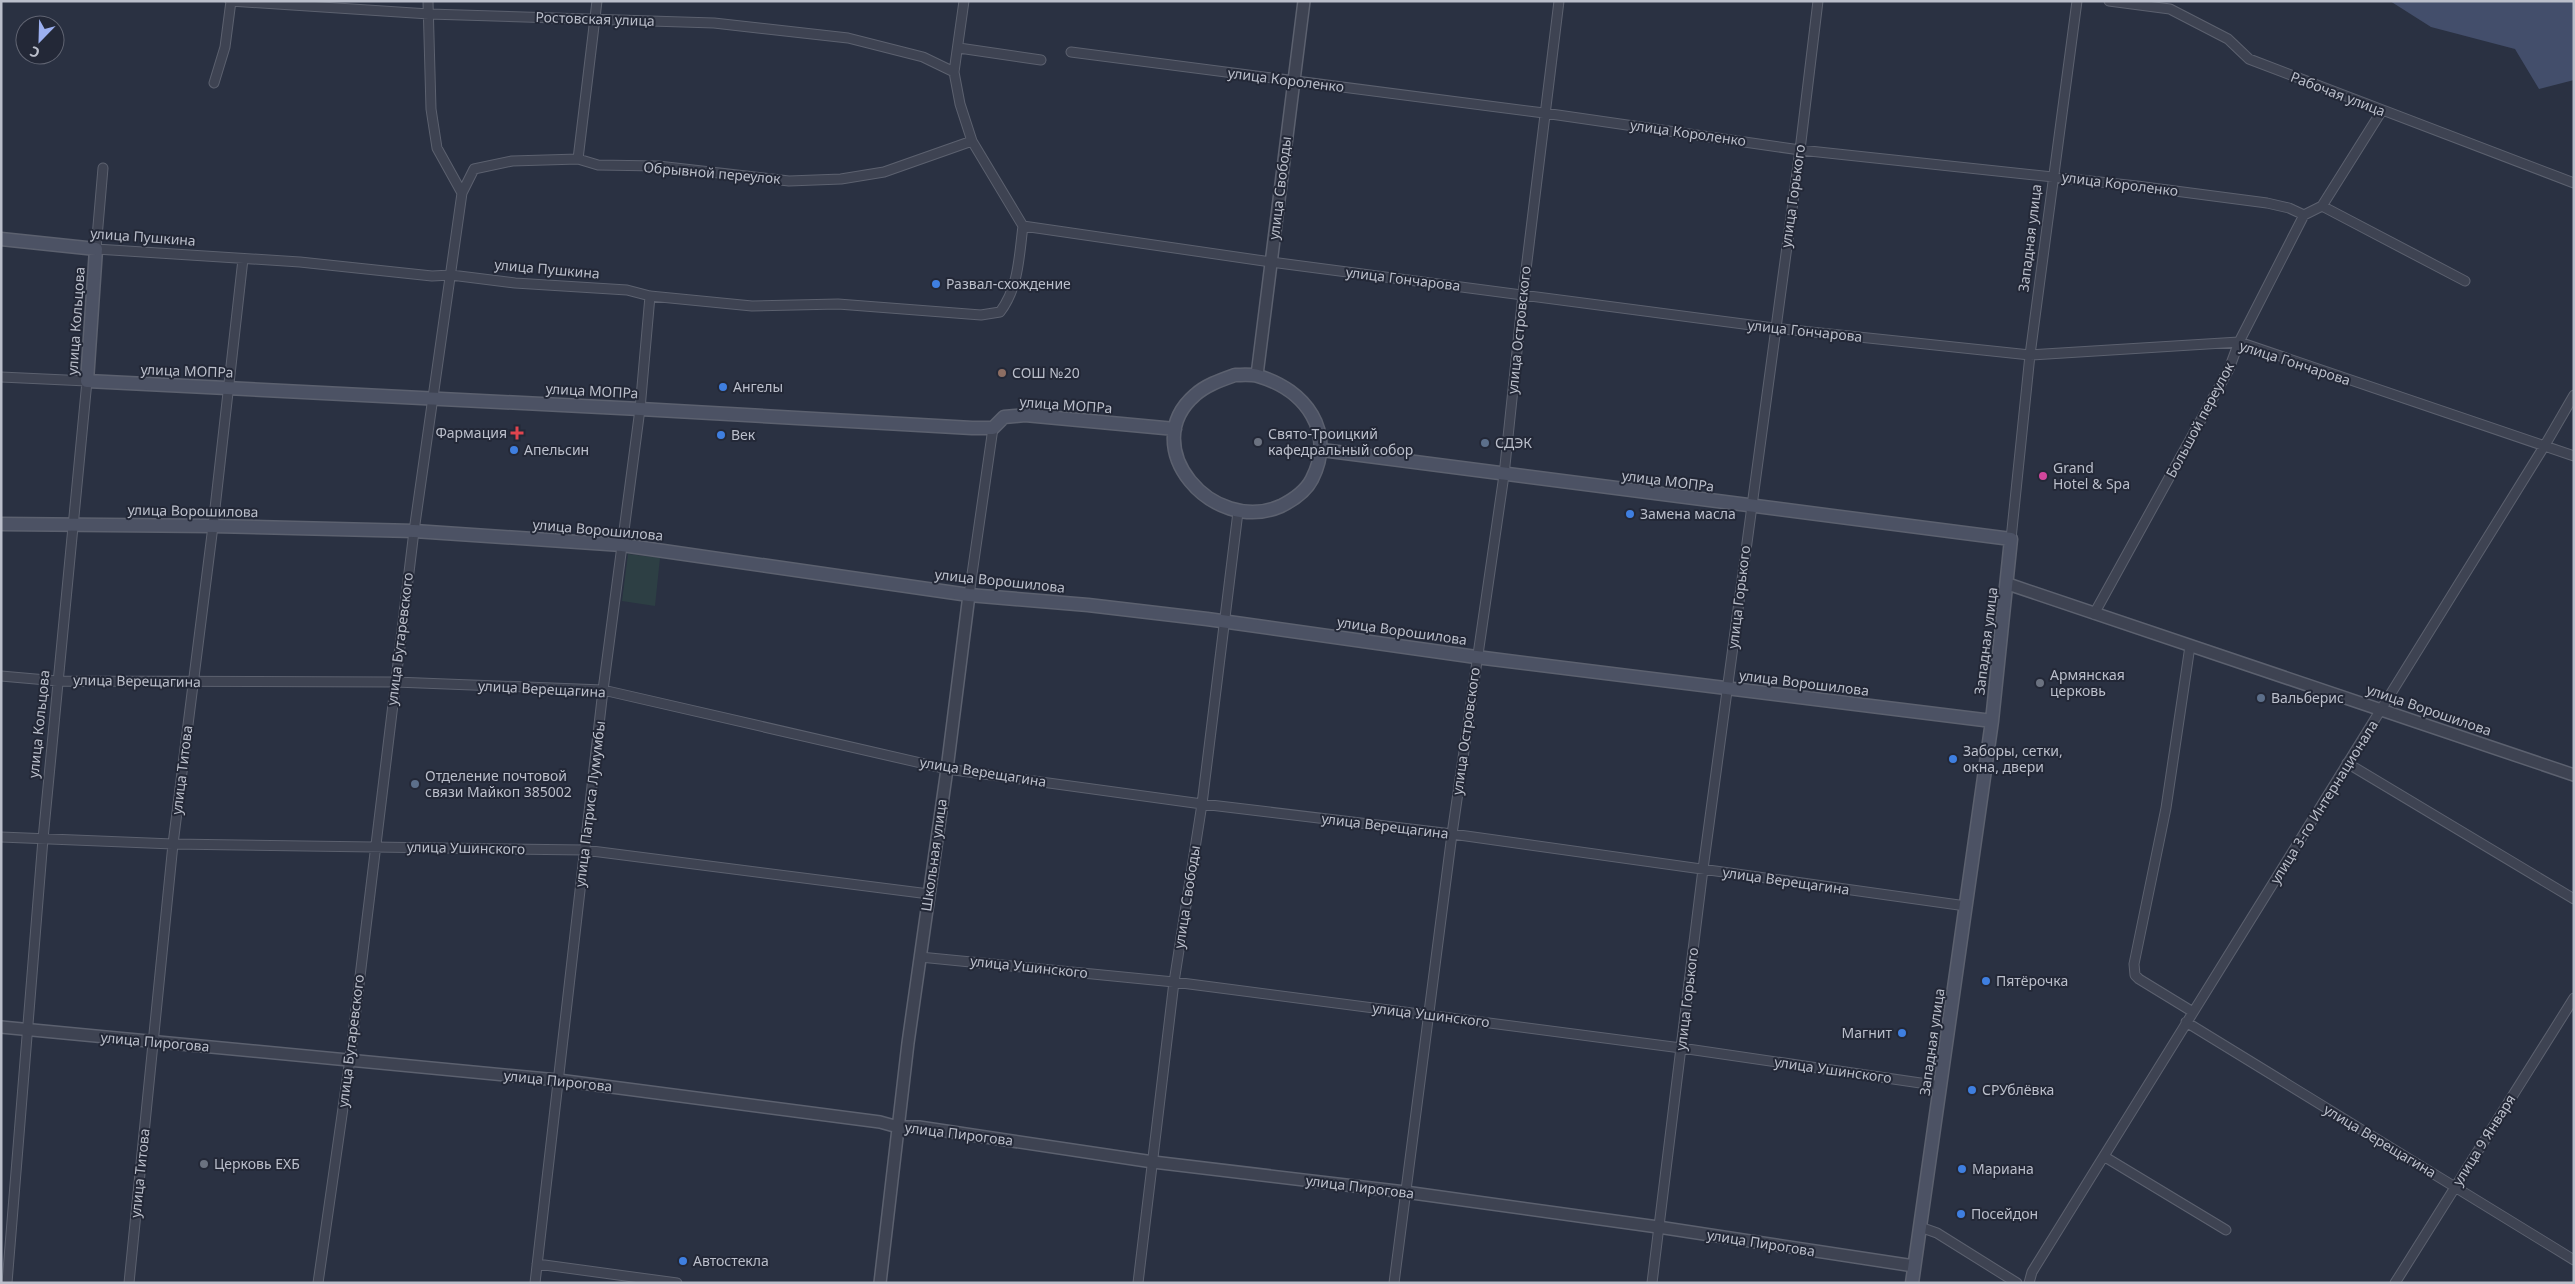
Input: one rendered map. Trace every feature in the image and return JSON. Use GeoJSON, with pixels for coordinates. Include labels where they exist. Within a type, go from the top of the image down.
{"type":"FeatureCollection","features":[{"type":"Feature","properties":{"kind":"main road","name":"улица Пушкина"},"geometry":{"type":"LineString","coordinates":[[1,239],[96,249]]}},
{"type":"Feature","properties":{"kind":"main road","name":"улица Кольцова"},"geometry":{"type":"LineString","coordinates":[[87,381],[96,249]]}},
{"type":"Feature","properties":{"kind":"main road"},"geometry":{"type":"LineString","coordinates":[[1235,375],[1256,375],[1279,384],[1296,396],[1310,412],[1320,430],[1322,450],[1319,465],[1310,483],[1298,496],[1274,509],[1257,512],[1238,512],[1210,500],[1194,486],[1182,470],[1175,452],[1175,430],[1181,412],[1194,395],[1214,382],[1235,375]]}},
{"type":"Feature","properties":{"kind":"main road","name":"улица МОПРа"},"geometry":{"type":"LineString","coordinates":[[87,381],[993,428],[1004,418],[1025,414],[1175,430]]}},
{"type":"Feature","properties":{"kind":"main road","name":"улица МОПРа"},"geometry":{"type":"LineString","coordinates":[[1322,450],[1750,507],[2011,539]]}},
{"type":"Feature","properties":{"kind":"main road","name":"улица Ворошилова"},"geometry":{"type":"LineString","coordinates":[[1,524],[213,526],[414,532],[622,545],[968,595],[1088,604],[1476,657],[1992,721]]}},
{"type":"Feature","properties":{"kind":"main road","name":"Западная улица"},"geometry":{"type":"LineString","coordinates":[[1912,1283],[1992,721],[2008,584],[2011,539]]}},
{"type":"Feature","properties":{"kind":"street"},"geometry":{"type":"LineString","coordinates":[[214,83],[225,47],[231,1]]}},
{"type":"Feature","properties":{"kind":"street","name":"Ростовская улица"},"geometry":{"type":"LineString","coordinates":[[231,1],[428,14],[714,23],[848,38],[923,57],[954,72]]}},
{"type":"Feature","properties":{"kind":"street"},"geometry":{"type":"LineString","coordinates":[[428,1],[431,108],[437,148],[462,193]]}},
{"type":"Feature","properties":{"kind":"street"},"geometry":{"type":"LineString","coordinates":[[578,158],[597,1]]}},
{"type":"Feature","properties":{"kind":"street"},"geometry":{"type":"LineString","coordinates":[[964,1],[959,48],[954,72],[960,104],[972,141],[1023,226]]}},
{"type":"Feature","properties":{"kind":"street","name":"улица Свободы"},"geometry":{"type":"LineString","coordinates":[[1256,375],[1304,1]]}},
{"type":"Feature","properties":{"kind":"street","name":"улица Островского"},"geometry":{"type":"LineString","coordinates":[[1394,1283],[1476,657],[1504,475],[1544,113],[1559,1]]}},
{"type":"Feature","properties":{"kind":"street","name":"улица Горького"},"geometry":{"type":"LineString","coordinates":[[1652,1283],[1703,869],[1774,328],[1800,150],[1818,1]]}},
{"type":"Feature","properties":{"kind":"street","name":"Западная улица"},"geometry":{"type":"LineString","coordinates":[[2011,539],[2030,354],[2077,1]]}},
{"type":"Feature","properties":{"kind":"street","name":"Рабочая улица"},"geometry":{"type":"LineString","coordinates":[[2109,1],[2170,9],[2228,39],[2249,59],[2381,112],[2574,183]]}},
{"type":"Feature","properties":{"kind":"street"},"geometry":{"type":"LineString","coordinates":[[959,48],[1041,60]]}},
{"type":"Feature","properties":{"kind":"street","name":"улица Короленко"},"geometry":{"type":"LineString","coordinates":[[1071,52],[1544,113],[1800,150],[2053,176],[2267,204],[2289,208],[2304,215]]}},
{"type":"Feature","properties":{"kind":"street"},"geometry":{"type":"LineString","coordinates":[[2304,215],[2322,206],[2381,112]]}},
{"type":"Feature","properties":{"kind":"street","name":"Обрывной переулок"},"geometry":{"type":"LineString","coordinates":[[462,193],[474,169],[512,161],[578,158],[598,165],[658,166],[789,181],[841,179],[884,172],[972,141]]}},
{"type":"Feature","properties":{"kind":"street","name":"улица Кольцова"},"geometry":{"type":"LineString","coordinates":[[96,249],[103,168]]}},
{"type":"Feature","properties":{"kind":"street","name":"улица Бутаревского"},"geometry":{"type":"LineString","coordinates":[[318,1283],[350,1059],[374,846],[414,532],[462,193]]}},
{"type":"Feature","properties":{"kind":"street"},"geometry":{"type":"LineString","coordinates":[[2322,206],[2465,281]]}},
{"type":"Feature","properties":{"kind":"street","name":"Большой переулок"},"geometry":{"type":"LineString","coordinates":[[2094,614],[2229,370],[2238,342],[2304,215]]}},
{"type":"Feature","properties":{"kind":"street","name":"улица Гончарова"},"geometry":{"type":"LineString","coordinates":[[1023,226],[1271,262],[1774,328],[2030,354],[2238,342],[2574,456]]}},
{"type":"Feature","properties":{"kind":"street","name":"улица Пушкина"},"geometry":{"type":"LineString","coordinates":[[96,249],[627,290],[650,296],[752,306],[838,304],[981,315],[1000,312],[1010,299],[1015,283],[1023,226]]}},
{"type":"Feature","properties":{"kind":"street","name":"улица Титова"},"geometry":{"type":"LineString","coordinates":[[129,1283],[173,844],[213,526],[243,259]]}},
{"type":"Feature","properties":{"kind":"street","name":"улица Патриса Лумумбы"},"geometry":{"type":"LineString","coordinates":[[535,1283],[603,690],[640,409],[650,296]]}},
{"type":"Feature","properties":{"kind":"street","name":"улица МОПРа"},"geometry":{"type":"LineString","coordinates":[[1,377],[87,381]]}},
{"type":"Feature","properties":{"kind":"street","name":"улица Кольцова"},"geometry":{"type":"LineString","coordinates":[[6,1283],[43,839],[87,381]]}},
{"type":"Feature","properties":{"kind":"street","name":"улица 3-го Интернационала"},"geometry":{"type":"LineString","coordinates":[[2029,1283],[2032,1272],[2546,446],[2574,396]]}},
{"type":"Feature","properties":{"kind":"street","name":"Школьная улица"},"geometry":{"type":"LineString","coordinates":[[880,1283],[928,894],[947,768],[968,595],[993,428]]}},
{"type":"Feature","properties":{"kind":"street","name":"улица Свободы"},"geometry":{"type":"LineString","coordinates":[[1138,1283],[1174,982],[1202,804],[1223,621],[1238,512]]}},
{"type":"Feature","properties":{"kind":"street","name":"улица Ворошилова"},"geometry":{"type":"LineString","coordinates":[[2008,584],[2574,775]]}},
{"type":"Feature","properties":{"kind":"street"},"geometry":{"type":"LineString","coordinates":[[2190,646],[2166,808],[2134,975],[2193,1012]]}},
{"type":"Feature","properties":{"kind":"street","name":"улица Верещагина"},"geometry":{"type":"LineString","coordinates":[[1,676],[58,681],[395,682],[603,690],[947,768],[1202,804],[1452,834],[1966,906]]}},
{"type":"Feature","properties":{"kind":"street"},"geometry":{"type":"LineString","coordinates":[[2347,763],[2574,899]]}},
{"type":"Feature","properties":{"kind":"street","name":"улица Ушинского"},"geometry":{"type":"LineString","coordinates":[[1,837],[173,844],[584,850],[928,894]]}},
{"type":"Feature","properties":{"kind":"street","name":"улица Ушинского"},"geometry":{"type":"LineString","coordinates":[[920,957],[1174,982],[1681,1048],[1941,1086]]}},
{"type":"Feature","properties":{"kind":"street","name":"улица 9 Января"},"geometry":{"type":"LineString","coordinates":[[2395,1283],[2574,998]]}},
{"type":"Feature","properties":{"kind":"street","name":"улица Верещагина"},"geometry":{"type":"LineString","coordinates":[[2186,1022],[2574,1260]]}},
{"type":"Feature","properties":{"kind":"street","name":"улица Пирогова"},"geometry":{"type":"LineString","coordinates":[[1,1027],[558,1080],[880,1122],[898,1127],[919,1127],[1152,1162],[1406,1192],[1658,1227],[1914,1266]]}},
{"type":"Feature","properties":{"kind":"street"},"geometry":{"type":"LineString","coordinates":[[2105,1157],[2226,1230]]}},
{"type":"Feature","properties":{"kind":"street"},"geometry":{"type":"LineString","coordinates":[[1920,1227],[1937,1234],[2017,1283]]}},
{"type":"Feature","properties":{"kind":"street"},"geometry":{"type":"LineString","coordinates":[[537,1264],[677,1283]]}},
{"type":"Feature","properties":{"kind":"shaded area"},"geometry":{"type":"Polygon","coordinates":[[[628,554],[660,558],[655,606],[622,601],[628,554]]]}},
{"type":"Feature","properties":{"kind":"water"},"geometry":{"type":"Polygon","coordinates":[[[2390,1],[2574,1],[2574,80],[2539,89],[2515,49],[2431,27],[2390,1]]]}},
{"type":"Feature","properties":{"kind":"place","name":"Развал-схождение"},"geometry":{"type":"Point","coordinates":[936,284]}},
{"type":"Feature","properties":{"kind":"place","name":"СОШ №20"},"geometry":{"type":"Point","coordinates":[1002,373]}},
{"type":"Feature","properties":{"kind":"place","name":"Ангелы"},"geometry":{"type":"Point","coordinates":[723,387]}},
{"type":"Feature","properties":{"kind":"place","name":"Фармация"},"geometry":{"type":"Point","coordinates":[517,433]}},
{"type":"Feature","properties":{"kind":"place","name":"Век"},"geometry":{"type":"Point","coordinates":[721,435]}},
{"type":"Feature","properties":{"kind":"place","name":"Свято-Троицкий кафедральный собор"},"geometry":{"type":"Point","coordinates":[1258,442]}},
{"type":"Feature","properties":{"kind":"place","name":"СДЭК"},"geometry":{"type":"Point","coordinates":[1485,443]}},
{"type":"Feature","properties":{"kind":"place","name":"Апельсин"},"geometry":{"type":"Point","coordinates":[514,450]}},
{"type":"Feature","properties":{"kind":"place","name":"Grand Hotel & Spa"},"geometry":{"type":"Point","coordinates":[2043,476]}},
{"type":"Feature","properties":{"kind":"place","name":"Замена масла"},"geometry":{"type":"Point","coordinates":[1630,514]}},
{"type":"Feature","properties":{"kind":"place","name":"Армянская церковь"},"geometry":{"type":"Point","coordinates":[2040,683]}},
{"type":"Feature","properties":{"kind":"place","name":"Вальберис"},"geometry":{"type":"Point","coordinates":[2261,698]}},
{"type":"Feature","properties":{"kind":"place","name":"Заборы, сетки, окна, двери"},"geometry":{"type":"Point","coordinates":[1953,759]}},
{"type":"Feature","properties":{"kind":"place","name":"Отделение почтовой связи Майкоп 385002"},"geometry":{"type":"Point","coordinates":[415,784]}},
{"type":"Feature","properties":{"kind":"place","name":"Пятёрочка"},"geometry":{"type":"Point","coordinates":[1986,981]}},
{"type":"Feature","properties":{"kind":"place","name":"Магнит"},"geometry":{"type":"Point","coordinates":[1902,1033]}},
{"type":"Feature","properties":{"kind":"place","name":"СРУблёвка"},"geometry":{"type":"Point","coordinates":[1972,1090]}},
{"type":"Feature","properties":{"kind":"place","name":"Церковь ЕХБ"},"geometry":{"type":"Point","coordinates":[204,1164]}},
{"type":"Feature","properties":{"kind":"place","name":"Мариана"},"geometry":{"type":"Point","coordinates":[1962,1169]}},
{"type":"Feature","properties":{"kind":"place","name":"Посейдон"},"geometry":{"type":"Point","coordinates":[1961,1214]}},
{"type":"Feature","properties":{"kind":"place","name":"Автостекла"},"geometry":{"type":"Point","coordinates":[683,1261]}}]}
